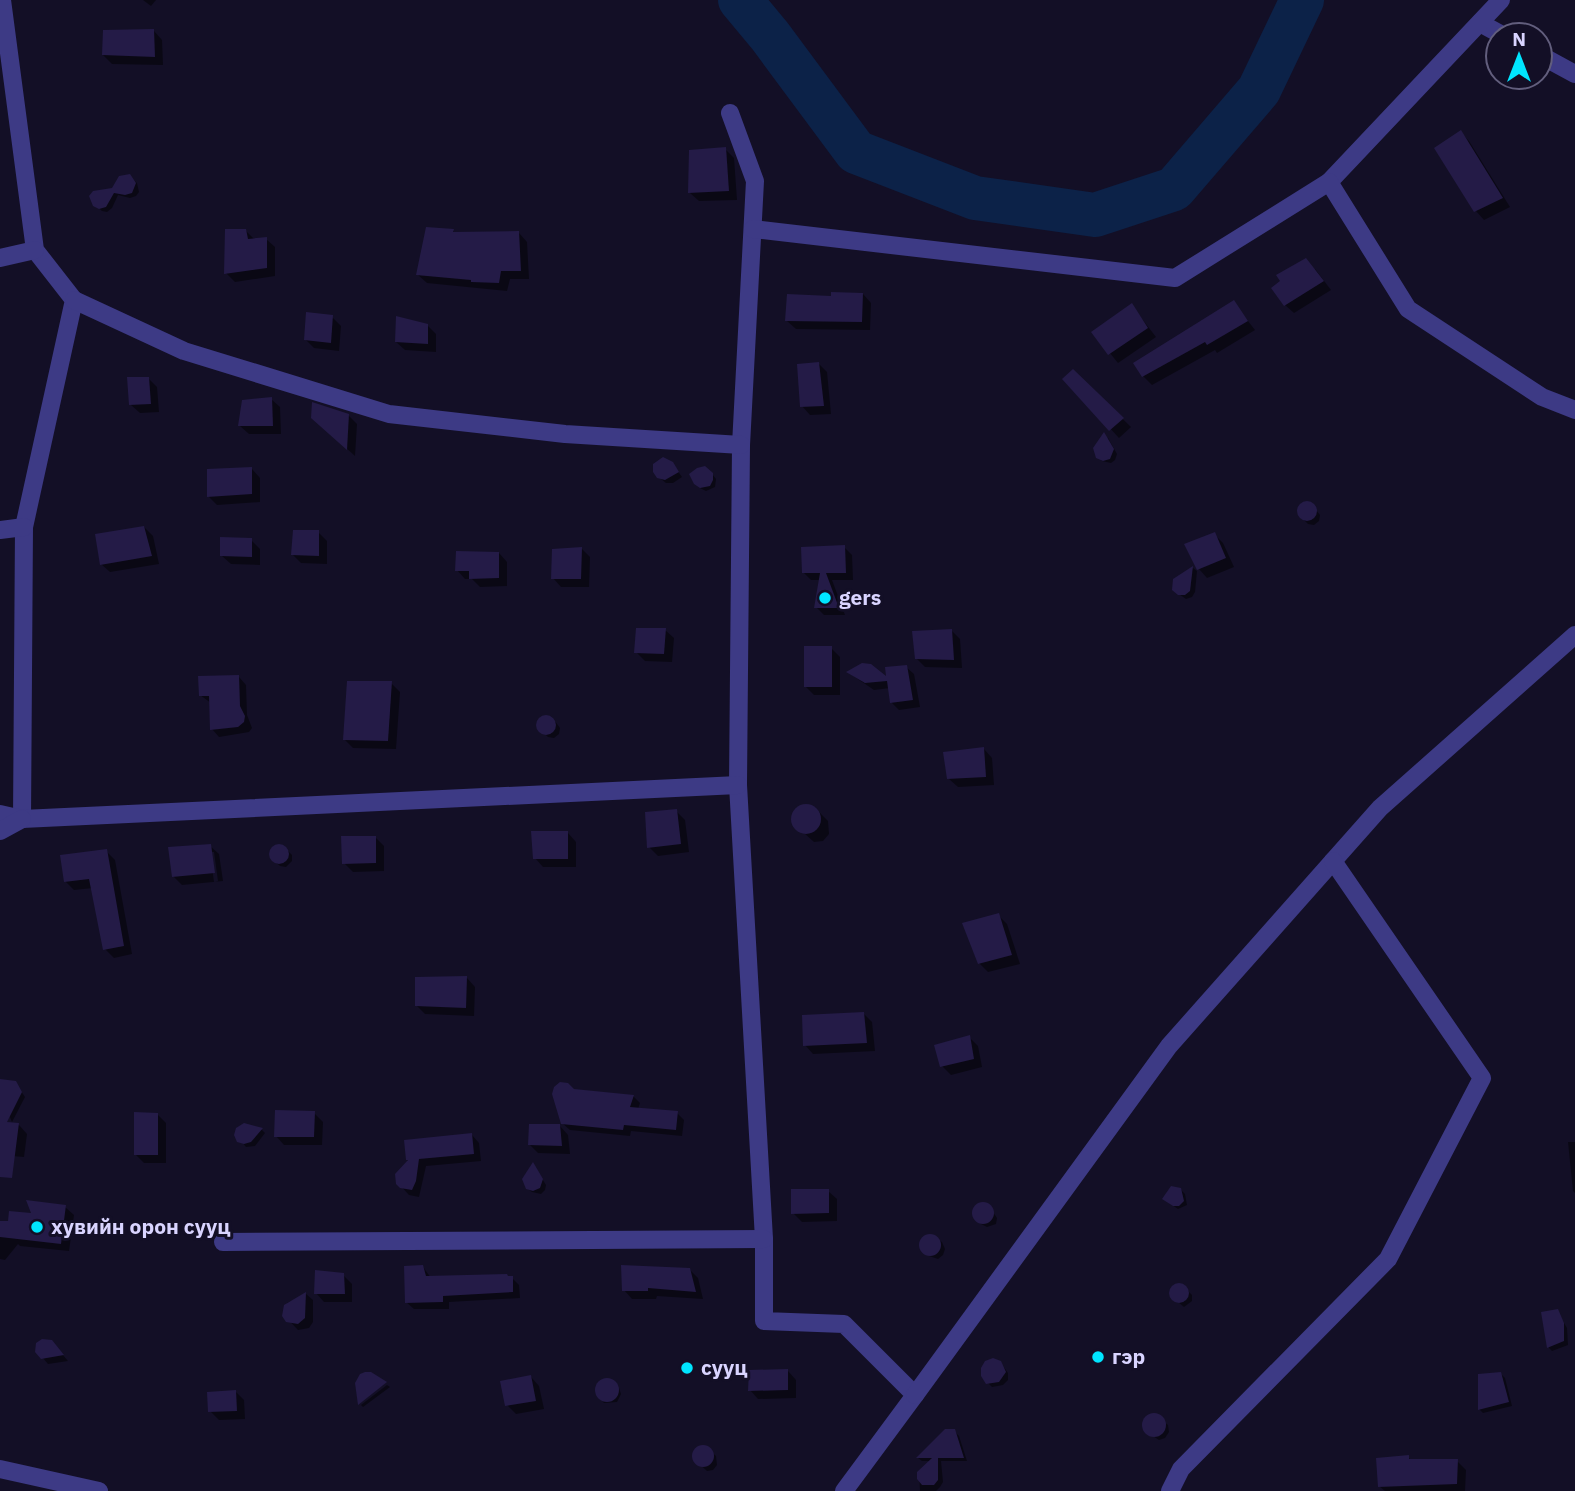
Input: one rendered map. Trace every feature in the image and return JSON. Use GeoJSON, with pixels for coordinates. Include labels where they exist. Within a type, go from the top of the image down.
{"type":"FeatureCollection","features":[{"type":"Feature","properties":{"kind":"street"},"geometry":{"type":"LineString","coordinates":[[2,0],[35,250],[74,300],[184,351],[388,414],[565,433],[741,445]]}},
{"type":"Feature","properties":{"kind":"street"},"geometry":{"type":"LineString","coordinates":[[753,229],[1175,278],[1329,182],[1501,0]]}},
{"type":"Feature","properties":{"kind":"street"},"geometry":{"type":"LineString","coordinates":[[1480,23],[1484,25]]}},
{"type":"Feature","properties":{"kind":"street"},"geometry":{"type":"LineString","coordinates":[[1554,63],[1575,74]]}},
{"type":"Feature","properties":{"kind":"street"},"geometry":{"type":"LineString","coordinates":[[730,113],[755,181],[741,445],[738,785],[764,1239],[764,1321],[844,1324],[915,1395]]}},
{"type":"Feature","properties":{"kind":"street"},"geometry":{"type":"LineString","coordinates":[[1329,182],[1408,309],[1542,397],[1575,410]]}},
{"type":"Feature","properties":{"kind":"street"},"geometry":{"type":"LineString","coordinates":[[0,258],[35,250]]}},
{"type":"Feature","properties":{"kind":"street"},"geometry":{"type":"LineString","coordinates":[[22,819],[24,527],[74,300]]}},
{"type":"Feature","properties":{"kind":"street"},"geometry":{"type":"LineString","coordinates":[[0,530],[24,527]]}},
{"type":"Feature","properties":{"kind":"street"},"geometry":{"type":"LineString","coordinates":[[844,1491],[1169,1046],[1380,808],[1575,635]]}},
{"type":"Feature","properties":{"kind":"street"},"geometry":{"type":"LineString","coordinates":[[0,814],[22,819],[738,785]]}},
{"type":"Feature","properties":{"kind":"street"},"geometry":{"type":"LineString","coordinates":[[0,831],[22,819]]}},
{"type":"Feature","properties":{"kind":"street"},"geometry":{"type":"LineString","coordinates":[[1170,1491],[1181,1469],[1388,1259],[1482,1078],[1333,861]]}},
{"type":"Feature","properties":{"kind":"street"},"geometry":{"type":"LineString","coordinates":[[223,1242],[764,1239]]}},
{"type":"Feature","properties":{"kind":"street"},"geometry":{"type":"LineString","coordinates":[[0,1469],[99,1491]]}},
{"type":"Feature","properties":{"kind":"building"},"geometry":{"type":"Polygon","coordinates":[[[154,29],[155,57],[102,55],[103,30],[154,29]]]}},
{"type":"Feature","properties":{"kind":"building"},"geometry":{"type":"Polygon","coordinates":[[[1461,130],[1503,198],[1474,212],[1434,148],[1461,130]]]}},
{"type":"Feature","properties":{"kind":"building"},"geometry":{"type":"Polygon","coordinates":[[[726,147],[729,191],[688,193],[689,150],[726,147]]]}},
{"type":"Feature","properties":{"kind":"building"},"geometry":{"type":"Polygon","coordinates":[[[130,174],[136,183],[132,193],[114,193],[106,207],[99,209],[93,206],[89,196],[93,191],[112,188],[119,176],[130,174]]]}},
{"type":"Feature","properties":{"kind":"building"},"geometry":{"type":"Polygon","coordinates":[[[426,227],[454,229],[453,232],[519,231],[521,271],[501,271],[499,283],[416,275],[426,227]]]}},
{"type":"Feature","properties":{"kind":"building"},"geometry":{"type":"Polygon","coordinates":[[[225,229],[246,229],[248,239],[267,237],[267,268],[224,274],[225,229]]]}},
{"type":"Feature","properties":{"kind":"building"},"geometry":{"type":"Polygon","coordinates":[[[1306,258],[1324,281],[1284,306],[1271,288],[1280,281],[1276,275],[1306,258]]]}},
{"type":"Feature","properties":{"kind":"building"},"geometry":{"type":"Polygon","coordinates":[[[831,292],[863,293],[862,322],[785,321],[787,294],[831,296],[831,292]]]}},
{"type":"Feature","properties":{"kind":"building"},"geometry":{"type":"Polygon","coordinates":[[[1234,300],[1248,321],[1142,377],[1133,363],[1234,300]]]}},
{"type":"Feature","properties":{"kind":"building"},"geometry":{"type":"Polygon","coordinates":[[[1132,303],[1148,328],[1108,355],[1091,332],[1132,303]]]}},
{"type":"Feature","properties":{"kind":"building"},"geometry":{"type":"Polygon","coordinates":[[[306,312],[333,315],[331,343],[304,340],[306,312]]]}},
{"type":"Feature","properties":{"kind":"building"},"geometry":{"type":"Polygon","coordinates":[[[396,316],[428,324],[428,344],[395,342],[396,316]]]}},
{"type":"Feature","properties":{"kind":"building"},"geometry":{"type":"Polygon","coordinates":[[[819,362],[824,406],[800,407],[797,364],[819,362]]]}},
{"type":"Feature","properties":{"kind":"building"},"geometry":{"type":"Polygon","coordinates":[[[1073,369],[1124,418],[1109,431],[1062,379],[1073,369]]]}},
{"type":"Feature","properties":{"kind":"building"},"geometry":{"type":"Polygon","coordinates":[[[127,377],[149,377],[151,404],[129,405],[127,377]]]}},
{"type":"Feature","properties":{"kind":"building"},"geometry":{"type":"Polygon","coordinates":[[[272,397],[273,426],[238,426],[242,400],[272,397]]]}},
{"type":"Feature","properties":{"kind":"building"},"geometry":{"type":"Polygon","coordinates":[[[312,402],[349,414],[347,450],[311,418],[312,402]]]}},
{"type":"Feature","properties":{"kind":"building"},"geometry":{"type":"Polygon","coordinates":[[[1104,432],[1114,449],[1110,459],[1103,461],[1096,458],[1093,448],[1104,432]]]}},
{"type":"Feature","properties":{"kind":"building"},"geometry":{"type":"Polygon","coordinates":[[[663,457],[673,462],[679,472],[665,480],[657,478],[653,472],[653,464],[663,457]]]}},
{"type":"Feature","properties":{"kind":"building"},"geometry":{"type":"Polygon","coordinates":[[[705,466],[713,473],[713,480],[710,486],[700,488],[694,484],[689,474],[705,466]]]}},
{"type":"Feature","properties":{"kind":"building"},"geometry":{"type":"Polygon","coordinates":[[[252,467],[252,494],[207,497],[207,469],[252,467]]]}},
{"type":"Feature","properties":{"kind":"building"},"geometry":{"type":"Polygon","coordinates":[[[1303,501],[1311,501],[1317,511],[1311,521],[1303,521],[1297,515],[1297,507],[1303,501]]]}},
{"type":"Feature","properties":{"kind":"building"},"geometry":{"type":"Polygon","coordinates":[[[144,526],[152,556],[100,565],[95,534],[144,526]]]}},
{"type":"Feature","properties":{"kind":"building"},"geometry":{"type":"Polygon","coordinates":[[[293,530],[319,530],[319,556],[291,555],[293,530]]]}},
{"type":"Feature","properties":{"kind":"building"},"geometry":{"type":"Polygon","coordinates":[[[1215,532],[1226,558],[1197,570],[1184,544],[1215,532]]]}},
{"type":"Feature","properties":{"kind":"building"},"geometry":{"type":"Polygon","coordinates":[[[220,537],[252,538],[252,557],[220,556],[220,537]]]}},
{"type":"Feature","properties":{"kind":"building"},"geometry":{"type":"Polygon","coordinates":[[[845,545],[846,573],[826,573],[839,608],[814,608],[820,573],[802,573],[801,547],[845,545]]]}},
{"type":"Feature","properties":{"kind":"building"},"geometry":{"type":"Polygon","coordinates":[[[582,547],[581,579],[551,579],[552,549],[582,547]]]}},
{"type":"Feature","properties":{"kind":"building"},"geometry":{"type":"Polygon","coordinates":[[[456,551],[499,552],[499,578],[469,579],[469,571],[455,571],[456,551]]]}},
{"type":"Feature","properties":{"kind":"building"},"geometry":{"type":"Polygon","coordinates":[[[1193,566],[1190,591],[1185,595],[1178,595],[1172,590],[1173,579],[1193,566]]]}},
{"type":"Feature","properties":{"kind":"building"},"geometry":{"type":"Polygon","coordinates":[[[636,628],[666,628],[664,654],[634,653],[636,628]]]}},
{"type":"Feature","properties":{"kind":"building"},"geometry":{"type":"Polygon","coordinates":[[[952,629],[954,660],[915,659],[912,631],[952,629]]]}},
{"type":"Feature","properties":{"kind":"building"},"geometry":{"type":"Polygon","coordinates":[[[804,646],[832,646],[832,687],[804,687],[804,646]]]}},
{"type":"Feature","properties":{"kind":"building"},"geometry":{"type":"Polygon","coordinates":[[[862,663],[871,664],[886,676],[885,667],[907,665],[913,700],[890,703],[887,681],[865,683],[846,672],[862,663]]]}},
{"type":"Feature","properties":{"kind":"building"},"geometry":{"type":"Polygon","coordinates":[[[239,675],[240,706],[245,716],[244,722],[238,727],[210,730],[209,696],[199,696],[198,676],[239,675]]]}},
{"type":"Feature","properties":{"kind":"building"},"geometry":{"type":"Polygon","coordinates":[[[347,681],[392,681],[388,741],[343,740],[347,681]]]}},
{"type":"Feature","properties":{"kind":"building"},"geometry":{"type":"Polygon","coordinates":[[[542,715],[550,715],[556,725],[550,735],[542,735],[536,729],[536,721],[542,715]]]}},
{"type":"Feature","properties":{"kind":"building"},"geometry":{"type":"Polygon","coordinates":[[[984,747],[986,777],[947,779],[943,752],[984,747]]]}},
{"type":"Feature","properties":{"kind":"building"},"geometry":{"type":"Polygon","coordinates":[[[806,804],[817,808],[821,819],[817,830],[806,834],[795,830],[791,819],[795,808],[806,804]]]}},
{"type":"Feature","properties":{"kind":"building"},"geometry":{"type":"Polygon","coordinates":[[[677,809],[681,844],[647,848],[645,812],[677,809]]]}},
{"type":"Feature","properties":{"kind":"building"},"geometry":{"type":"Polygon","coordinates":[[[531,831],[568,831],[568,859],[533,859],[531,831]]]}},
{"type":"Feature","properties":{"kind":"building"},"geometry":{"type":"Polygon","coordinates":[[[341,836],[376,836],[376,863],[342,864],[341,836]]]}},
{"type":"Feature","properties":{"kind":"building"},"geometry":{"type":"Polygon","coordinates":[[[211,844],[215,873],[172,877],[168,847],[211,844]]]}},
{"type":"Feature","properties":{"kind":"building"},"geometry":{"type":"Polygon","coordinates":[[[275,844],[283,844],[289,854],[283,864],[275,864],[269,858],[269,850],[275,844]]]}},
{"type":"Feature","properties":{"kind":"building"},"geometry":{"type":"Polygon","coordinates":[[[107,849],[124,946],[103,950],[89,879],[64,882],[60,855],[107,849]]]}},
{"type":"Feature","properties":{"kind":"building"},"geometry":{"type":"Polygon","coordinates":[[[999,913],[1012,955],[978,964],[962,923],[999,913]]]}},
{"type":"Feature","properties":{"kind":"building"},"geometry":{"type":"Polygon","coordinates":[[[467,976],[466,1008],[415,1006],[415,977],[467,976]]]}},
{"type":"Feature","properties":{"kind":"building"},"geometry":{"type":"Polygon","coordinates":[[[864,1012],[867,1043],[803,1046],[802,1015],[864,1012]]]}},
{"type":"Feature","properties":{"kind":"building"},"geometry":{"type":"Polygon","coordinates":[[[970,1035],[974,1059],[940,1067],[934,1045],[970,1035]]]}},
{"type":"Feature","properties":{"kind":"building"},"geometry":{"type":"Polygon","coordinates":[[[0,1079],[16,1081],[22,1092],[7,1122],[19,1123],[12,1178],[0,1177],[0,1079]]]}},
{"type":"Feature","properties":{"kind":"building"},"geometry":{"type":"Polygon","coordinates":[[[560,1082],[568,1083],[574,1089],[634,1095],[630,1107],[678,1111],[676,1130],[624,1125],[623,1130],[561,1124],[552,1094],[554,1087],[560,1082]]]}},
{"type":"Feature","properties":{"kind":"building"},"geometry":{"type":"Polygon","coordinates":[[[275,1110],[315,1111],[314,1137],[274,1137],[275,1110]]]}},
{"type":"Feature","properties":{"kind":"building"},"geometry":{"type":"Polygon","coordinates":[[[134,1112],[158,1113],[158,1155],[134,1155],[134,1112]]]}},
{"type":"Feature","properties":{"kind":"building"},"geometry":{"type":"Polygon","coordinates":[[[244,1123],[263,1128],[251,1142],[244,1144],[237,1142],[234,1135],[236,1128],[244,1123]]]}},
{"type":"Feature","properties":{"kind":"building"},"geometry":{"type":"Polygon","coordinates":[[[529,1124],[560,1124],[562,1146],[528,1145],[529,1124]]]}},
{"type":"Feature","properties":{"kind":"building"},"geometry":{"type":"Polygon","coordinates":[[[472,1133],[474,1154],[419,1159],[412,1190],[400,1188],[396,1184],[395,1174],[408,1160],[404,1140],[472,1133]]]}},
{"type":"Feature","properties":{"kind":"building"},"geometry":{"type":"Polygon","coordinates":[[[533,1162],[543,1179],[540,1188],[533,1191],[526,1189],[522,1179],[533,1162]]]}},
{"type":"Feature","properties":{"kind":"building"},"geometry":{"type":"Polygon","coordinates":[[[1171,1186],[1181,1188],[1184,1201],[1179,1206],[1173,1206],[1162,1199],[1171,1186]]]}},
{"type":"Feature","properties":{"kind":"building"},"geometry":{"type":"Polygon","coordinates":[[[791,1189],[829,1189],[829,1213],[791,1214],[791,1189]]]}},
{"type":"Feature","properties":{"kind":"building","name":"хувийн орон сууц"},"geometry":{"type":"Polygon","coordinates":[[[26,1200],[66,1205],[61,1244],[0,1237],[0,1221],[8,1221],[9,1211],[31,1213],[26,1200]]]}},
{"type":"Feature","properties":{"kind":"building"},"geometry":{"type":"Polygon","coordinates":[[[983,1202],[991,1205],[994,1213],[991,1221],[983,1224],[975,1221],[972,1213],[975,1205],[983,1202]]]}},
{"type":"Feature","properties":{"kind":"building"},"geometry":{"type":"Polygon","coordinates":[[[930,1234],[938,1237],[941,1245],[938,1253],[930,1256],[922,1253],[919,1245],[922,1237],[930,1234]]]}},
{"type":"Feature","properties":{"kind":"building"},"geometry":{"type":"Polygon","coordinates":[[[423,1265],[426,1276],[507,1274],[513,1276],[513,1292],[443,1296],[443,1302],[405,1303],[404,1266],[423,1265]]]}},
{"type":"Feature","properties":{"kind":"building"},"geometry":{"type":"Polygon","coordinates":[[[621,1265],[690,1268],[696,1292],[648,1288],[648,1291],[622,1291],[621,1265]]]}},
{"type":"Feature","properties":{"kind":"building"},"geometry":{"type":"Polygon","coordinates":[[[315,1270],[344,1273],[345,1294],[314,1294],[315,1270]]]}},
{"type":"Feature","properties":{"kind":"building"},"geometry":{"type":"Polygon","coordinates":[[[1179,1283],[1186,1286],[1189,1293],[1186,1300],[1179,1303],[1172,1300],[1169,1293],[1172,1286],[1179,1283]]]}},
{"type":"Feature","properties":{"kind":"building"},"geometry":{"type":"Polygon","coordinates":[[[306,1292],[305,1318],[298,1324],[286,1322],[282,1316],[284,1305],[306,1292]]]}},
{"type":"Feature","properties":{"kind":"building"},"geometry":{"type":"Polygon","coordinates":[[[1558,1309],[1564,1323],[1564,1341],[1547,1348],[1541,1312],[1558,1309]]]}},
{"type":"Feature","properties":{"kind":"building"},"geometry":{"type":"Polygon","coordinates":[[[42,1339],[52,1340],[64,1355],[41,1359],[35,1352],[36,1343],[42,1339]]]}},
{"type":"Feature","properties":{"kind":"building"},"geometry":{"type":"Polygon","coordinates":[[[993,1358],[1001,1361],[1006,1372],[999,1382],[986,1384],[981,1376],[981,1368],[985,1361],[993,1358]]]}},
{"type":"Feature","properties":{"kind":"building"},"geometry":{"type":"Polygon","coordinates":[[[788,1369],[788,1390],[748,1391],[749,1370],[788,1369]]]}},
{"type":"Feature","properties":{"kind":"building"},"geometry":{"type":"Polygon","coordinates":[[[371,1372],[387,1382],[358,1405],[355,1383],[360,1374],[371,1372]]]}},
{"type":"Feature","properties":{"kind":"building"},"geometry":{"type":"Polygon","coordinates":[[[1501,1372],[1509,1402],[1478,1410],[1478,1374],[1501,1372]]]}},
{"type":"Feature","properties":{"kind":"building"},"geometry":{"type":"Polygon","coordinates":[[[531,1375],[536,1401],[505,1406],[500,1381],[531,1375]]]}},
{"type":"Feature","properties":{"kind":"building"},"geometry":{"type":"Polygon","coordinates":[[[607,1378],[615,1382],[619,1390],[615,1398],[607,1402],[599,1398],[595,1390],[599,1382],[607,1378]]]}},
{"type":"Feature","properties":{"kind":"building"},"geometry":{"type":"Polygon","coordinates":[[[236,1390],[237,1411],[208,1412],[207,1392],[236,1390]]]}},
{"type":"Feature","properties":{"kind":"building"},"geometry":{"type":"Polygon","coordinates":[[[1154,1413],[1163,1416],[1166,1425],[1163,1434],[1154,1437],[1145,1434],[1142,1425],[1145,1416],[1154,1413]]]}},
{"type":"Feature","properties":{"kind":"building"},"geometry":{"type":"Polygon","coordinates":[[[945,1429],[955,1429],[964,1458],[938,1458],[938,1480],[934,1485],[922,1485],[917,1479],[917,1472],[932,1458],[916,1458],[945,1429]]]}},
{"type":"Feature","properties":{"kind":"building"},"geometry":{"type":"Polygon","coordinates":[[[703,1445],[711,1448],[714,1456],[711,1464],[703,1467],[695,1464],[692,1456],[695,1448],[703,1445]]]}},
{"type":"Feature","properties":{"kind":"building"},"geometry":{"type":"Polygon","coordinates":[[[1409,1455],[1409,1459],[1458,1459],[1457,1484],[1378,1487],[1376,1458],[1409,1455]]]}},
{"type":"Feature","properties":{"kind":"waterway"},"geometry":{"type":"LineString","coordinates":[[740,0],[856,152],[975,198],[1095,215],[1174,189],[1259,90],[1302,0]]}},
{"type":"Feature","properties":{"kind":"place","name":"gers"},"geometry":{"type":"Point","coordinates":[825,598]}},
{"type":"Feature","properties":{"kind":"place","name":"хувийн орон сууц"},"geometry":{"type":"Point","coordinates":[37,1227]}},
{"type":"Feature","properties":{"kind":"place","name":"гэр"},"geometry":{"type":"Point","coordinates":[1098,1357]}},
{"type":"Feature","properties":{"kind":"place","name":"сууц"},"geometry":{"type":"Point","coordinates":[687,1368]}}]}
